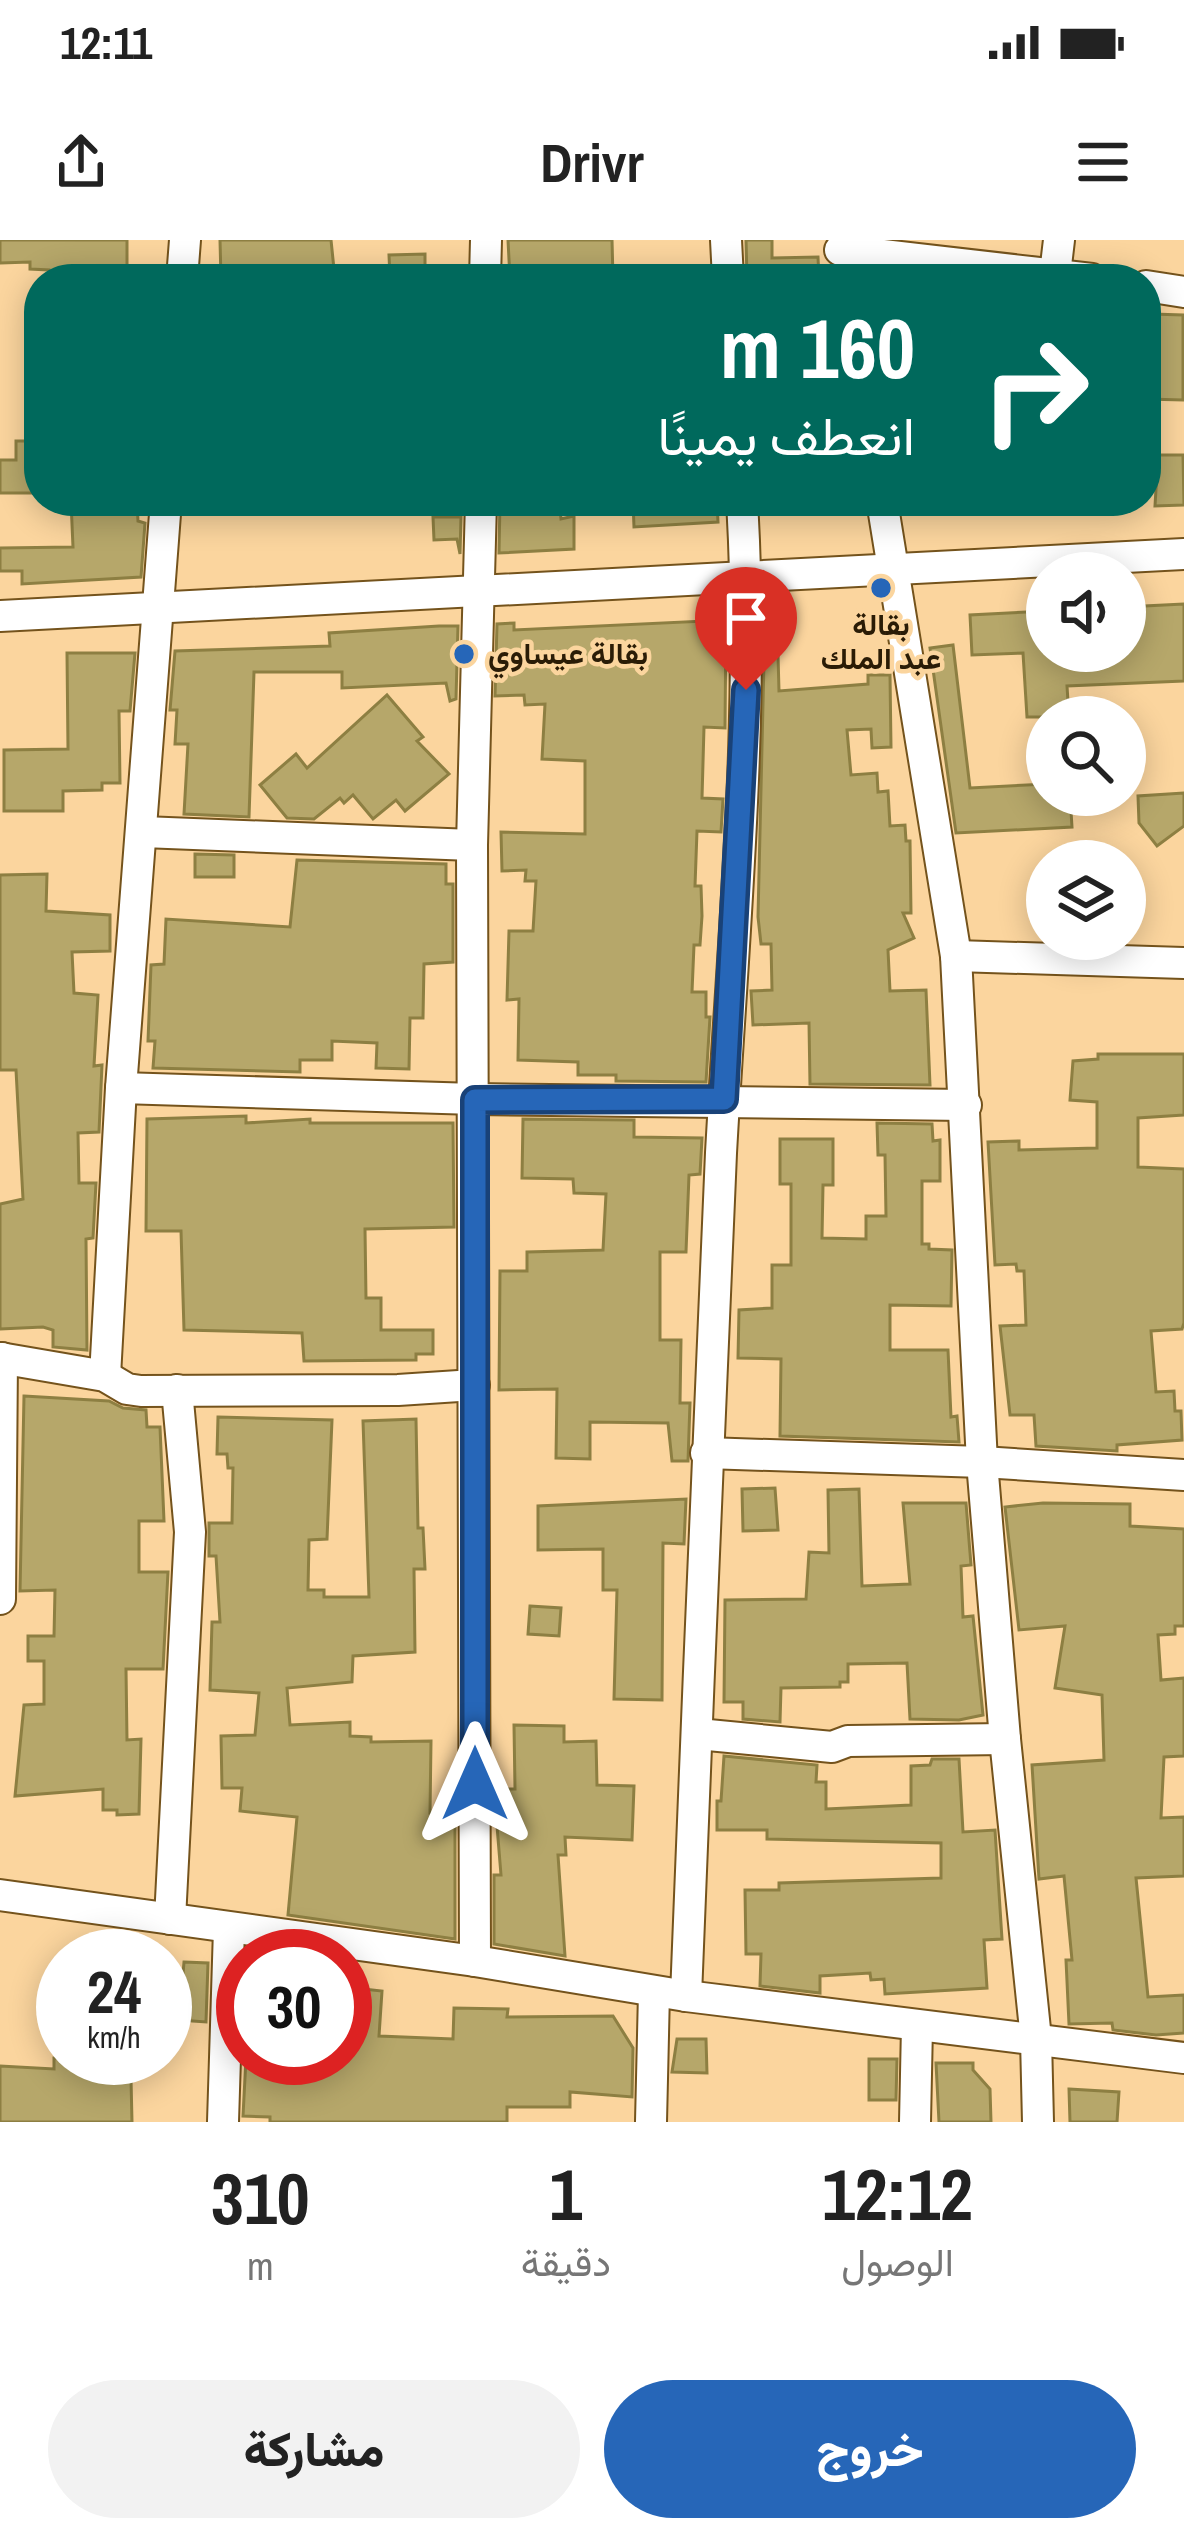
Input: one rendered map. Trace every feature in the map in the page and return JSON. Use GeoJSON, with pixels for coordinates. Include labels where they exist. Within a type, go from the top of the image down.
{"type":"FeatureCollection","features":[{"type":"Feature","properties":{"kind":"street"},"geometry":{"type":"LineString","coordinates":[[841,256],[936,264]]}},
{"type":"Feature","properties":{"kind":"street"},"geometry":{"type":"LineString","coordinates":[[105,1376],[121,1088],[165,516]]}},
{"type":"Feature","properties":{"kind":"street"},"geometry":{"type":"LineString","coordinates":[[475,1961],[472,845],[481,516]]}},
{"type":"Feature","properties":{"kind":"street"},"geometry":{"type":"LineString","coordinates":[[686,1996],[706,1453],[743,795],[743,516]]}},
{"type":"Feature","properties":{"kind":"street"},"geometry":{"type":"LineString","coordinates":[[884,516],[956,956],[982,1462],[1036,2039],[1038,2122]]}},
{"type":"Feature","properties":{"kind":"street"},"geometry":{"type":"LineString","coordinates":[[0,616],[1184,554]]}},
{"type":"Feature","properties":{"kind":"street"},"geometry":{"type":"LineString","coordinates":[[143,832],[472,845]]}},
{"type":"Feature","properties":{"kind":"street"},"geometry":{"type":"LineString","coordinates":[[956,956],[1184,963]]}},
{"type":"Feature","properties":{"kind":"street"},"geometry":{"type":"LineString","coordinates":[[121,1088],[475,1100],[966,1105]]}},
{"type":"Feature","properties":{"kind":"street"},"geometry":{"type":"LineString","coordinates":[[0,1599],[1,1358],[105,1376],[128,1389],[398,1390],[474,1385]]}},
{"type":"Feature","properties":{"kind":"street"},"geometry":{"type":"LineString","coordinates":[[170,1919],[190,1532],[177,1390]]}},
{"type":"Feature","properties":{"kind":"street"},"geometry":{"type":"LineString","coordinates":[[706,1453],[982,1462],[1184,1475]]}},
{"type":"Feature","properties":{"kind":"street"},"geometry":{"type":"LineString","coordinates":[[698,1734],[832,1747],[848,1741],[1005,1739]]}},
{"type":"Feature","properties":{"kind":"street"},"geometry":{"type":"LineString","coordinates":[[0,1895],[229,1929]]}},
{"type":"Feature","properties":{"kind":"street"},"geometry":{"type":"LineString","coordinates":[[372,1948],[654,1992],[1184,2058]]}},
{"type":"Feature","properties":{"kind":"street"},"geometry":{"type":"LineString","coordinates":[[651,2122],[654,1992]]}},
{"type":"Feature","properties":{"kind":"street"},"geometry":{"type":"LineString","coordinates":[[915,2122],[917,2026]]}},
{"type":"Feature","properties":{"kind":"street"},"geometry":{"type":"LineString","coordinates":[[223,2122],[224,2085]]}},
{"type":"Feature","properties":{"kind":"building"},"geometry":{"type":"Polygon","coordinates":[[[0,240],[127,240],[127,264],[0,263],[0,240]]]}},
{"type":"Feature","properties":{"kind":"building"},"geometry":{"type":"Polygon","coordinates":[[[220,240],[331,240],[333,264],[221,264],[220,240]]]}},
{"type":"Feature","properties":{"kind":"building"},"geometry":{"type":"Polygon","coordinates":[[[508,240],[612,240],[613,264],[509,264],[508,240]]]}},
{"type":"Feature","properties":{"kind":"building"},"geometry":{"type":"Polygon","coordinates":[[[746,240],[772,240],[772,258],[818,257],[818,264],[747,264],[746,240]]]}},
{"type":"Feature","properties":{"kind":"building"},"geometry":{"type":"Polygon","coordinates":[[[425,254],[425,264],[389,264],[389,255],[425,254]]]}},
{"type":"Feature","properties":{"kind":"building"},"geometry":{"type":"Polygon","coordinates":[[[1161,314],[1183,315],[1183,400],[1161,399],[1161,314]]]}},
{"type":"Feature","properties":{"kind":"building"},"geometry":{"type":"Polygon","coordinates":[[[16,441],[24,441],[24,493],[0,493],[0,460],[16,460],[16,441]]]}},
{"type":"Feature","properties":{"kind":"building"},"geometry":{"type":"Polygon","coordinates":[[[1161,455],[1183,455],[1184,505],[1161,506],[1161,455]]]}},
{"type":"Feature","properties":{"kind":"building"},"geometry":{"type":"Polygon","coordinates":[[[72,516],[138,516],[145,523],[141,577],[22,584],[22,571],[0,571],[0,548],[73,547],[72,516]]]}},
{"type":"Feature","properties":{"kind":"building"},"geometry":{"type":"Polygon","coordinates":[[[500,516],[574,516],[574,549],[499,553],[500,516]]]}},
{"type":"Feature","properties":{"kind":"building"},"geometry":{"type":"Polygon","coordinates":[[[634,516],[718,516],[718,522],[634,527],[634,516]]]}},
{"type":"Feature","properties":{"kind":"building"},"geometry":{"type":"Polygon","coordinates":[[[433,517],[461,517],[460,554],[457,539],[434,540],[433,517]]]}},
{"type":"Feature","properties":{"kind":"building"},"geometry":{"type":"Polygon","coordinates":[[[1184,604],[1184,681],[1067,686],[1068,696],[1026,696],[1026,701],[1023,653],[972,655],[970,615],[1026,612],[1026,672],[1146,672],[1146,606],[1184,604]]]}},
{"type":"Feature","properties":{"kind":"building"},"geometry":{"type":"Polygon","coordinates":[[[765,618],[777,618],[779,691],[868,684],[868,675],[890,675],[891,747],[872,748],[871,729],[847,730],[851,775],[877,773],[878,792],[888,791],[890,826],[905,825],[906,841],[910,841],[911,913],[903,913],[914,938],[888,950],[890,991],[926,990],[930,1085],[810,1084],[809,1023],[753,1025],[751,991],[772,990],[771,944],[761,944],[758,917],[765,618]]]}},
{"type":"Feature","properties":{"kind":"building"},"geometry":{"type":"Polygon","coordinates":[[[726,620],[725,728],[704,727],[702,798],[723,799],[721,832],[697,831],[695,886],[701,886],[702,916],[700,945],[694,945],[692,992],[706,992],[706,1017],[710,1017],[706,1082],[616,1081],[616,1075],[578,1075],[578,1062],[518,1060],[519,999],[507,1000],[509,931],[533,931],[536,881],[525,881],[526,870],[502,871],[501,832],[585,834],[585,761],[542,759],[545,704],[525,705],[524,695],[495,696],[497,624],[514,623],[514,630],[726,620]]]}},
{"type":"Feature","properties":{"kind":"building"},"geometry":{"type":"Polygon","coordinates":[[[458,626],[456,699],[450,701],[446,683],[342,688],[342,672],[254,672],[249,817],[184,814],[188,744],[175,744],[177,710],[170,710],[175,651],[330,646],[329,633],[458,626]]]}},
{"type":"Feature","properties":{"kind":"building"},"geometry":{"type":"Polygon","coordinates":[[[953,645],[970,788],[1026,785],[1026,816],[1071,816],[1072,827],[956,833],[930,648],[953,645]]]}},
{"type":"Feature","properties":{"kind":"building"},"geometry":{"type":"Polygon","coordinates":[[[67,653],[135,653],[130,711],[119,711],[120,783],[102,783],[102,790],[63,791],[63,811],[4,811],[4,750],[68,749],[67,653]]]}},
{"type":"Feature","properties":{"kind":"building"},"geometry":{"type":"Polygon","coordinates":[[[387,695],[423,737],[417,741],[449,774],[405,811],[396,800],[373,819],[353,795],[344,803],[340,798],[314,819],[287,818],[260,785],[296,754],[307,768],[387,695]]]}},
{"type":"Feature","properties":{"kind":"building"},"geometry":{"type":"Polygon","coordinates":[[[1184,793],[1184,826],[1157,846],[1139,823],[1139,816],[1146,816],[1146,795],[1184,793]]]}},
{"type":"Feature","properties":{"kind":"building"},"geometry":{"type":"Polygon","coordinates":[[[195,854],[234,855],[234,877],[195,877],[195,854]]]}},
{"type":"Feature","properties":{"kind":"building"},"geometry":{"type":"Polygon","coordinates":[[[297,860],[446,864],[446,884],[453,884],[453,962],[424,964],[423,1018],[410,1018],[409,1069],[376,1068],[377,1043],[332,1041],[332,1060],[300,1060],[300,1072],[153,1068],[155,1041],[148,1041],[151,965],[164,964],[166,919],[290,927],[297,860]]]}},
{"type":"Feature","properties":{"kind":"building"},"geometry":{"type":"Polygon","coordinates":[[[47,874],[46,911],[110,915],[110,951],[72,952],[74,993],[98,995],[94,1066],[102,1065],[99,1132],[78,1133],[79,1183],[96,1183],[93,1238],[86,1239],[87,1350],[53,1347],[53,1330],[43,1327],[0,1329],[0,1204],[23,1199],[16,1070],[0,1070],[0,875],[47,874]]]}},
{"type":"Feature","properties":{"kind":"building"},"geometry":{"type":"Polygon","coordinates":[[[1098,1054],[1184,1054],[1184,1115],[1138,1118],[1138,1167],[1184,1169],[1184,1323],[1182,1329],[1151,1331],[1156,1392],[1174,1391],[1175,1411],[1181,1411],[1182,1440],[1117,1445],[1117,1451],[1036,1446],[1034,1415],[1010,1415],[1000,1326],[1026,1325],[1024,1271],[1017,1271],[1016,1264],[995,1265],[988,1142],[1019,1141],[1019,1150],[1097,1148],[1097,1102],[1070,1100],[1073,1061],[1098,1059],[1098,1054]]]}},
{"type":"Feature","properties":{"kind":"building"},"geometry":{"type":"Polygon","coordinates":[[[246,1116],[246,1123],[310,1119],[310,1123],[453,1123],[454,1227],[365,1229],[366,1298],[381,1298],[381,1330],[433,1330],[433,1354],[416,1354],[416,1360],[304,1361],[302,1333],[184,1330],[181,1231],[146,1231],[147,1119],[246,1116]]]}},
{"type":"Feature","properties":{"kind":"building"},"geometry":{"type":"Polygon","coordinates":[[[523,1119],[634,1120],[634,1137],[702,1138],[700,1174],[689,1175],[686,1252],[660,1252],[660,1340],[681,1340],[680,1403],[690,1403],[688,1461],[672,1461],[668,1423],[590,1422],[590,1459],[556,1458],[557,1389],[499,1390],[500,1271],[527,1271],[527,1252],[603,1250],[606,1194],[574,1193],[573,1179],[522,1178],[523,1119]]]}},
{"type":"Feature","properties":{"kind":"building"},"geometry":{"type":"Polygon","coordinates":[[[877,1123],[932,1124],[933,1141],[940,1140],[940,1181],[922,1181],[922,1244],[952,1250],[951,1306],[890,1305],[890,1350],[948,1350],[951,1417],[957,1416],[959,1442],[780,1436],[781,1359],[738,1358],[739,1310],[772,1308],[772,1265],[791,1265],[791,1184],[780,1184],[780,1139],[833,1139],[833,1185],[823,1185],[822,1238],[866,1239],[866,1216],[886,1216],[885,1155],[878,1155],[877,1123]]]}},
{"type":"Feature","properties":{"kind":"building"},"geometry":{"type":"Polygon","coordinates":[[[24,1396],[109,1401],[146,1410],[147,1427],[160,1427],[164,1521],[139,1521],[139,1572],[168,1572],[163,1669],[126,1669],[127,1740],[141,1739],[139,1814],[103,1810],[103,1789],[15,1796],[24,1705],[44,1704],[44,1661],[28,1661],[28,1636],[54,1636],[55,1590],[20,1591],[24,1396]]]}},
{"type":"Feature","properties":{"kind":"building"},"geometry":{"type":"Polygon","coordinates":[[[218,1417],[332,1420],[327,1539],[309,1540],[308,1590],[324,1590],[324,1597],[369,1597],[363,1421],[416,1419],[418,1528],[423,1528],[425,1569],[414,1569],[415,1652],[353,1656],[352,1682],[287,1688],[290,1725],[350,1722],[350,1736],[371,1737],[371,1742],[431,1741],[430,1813],[455,1814],[455,1939],[288,1915],[297,1817],[240,1811],[242,1788],[222,1788],[221,1736],[255,1735],[259,1693],[210,1690],[212,1622],[220,1622],[216,1556],[209,1556],[209,1523],[232,1523],[233,1468],[228,1468],[227,1454],[217,1454],[218,1417]]]}},
{"type":"Feature","properties":{"kind":"building"},"geometry":{"type":"Polygon","coordinates":[[[775,1488],[778,1530],[743,1531],[742,1489],[775,1488]]]}},
{"type":"Feature","properties":{"kind":"building"},"geometry":{"type":"Polygon","coordinates":[[[859,1489],[862,1586],[910,1584],[903,1503],[966,1503],[971,1565],[961,1566],[963,1617],[973,1616],[983,1715],[959,1720],[910,1719],[907,1663],[848,1664],[848,1682],[840,1682],[840,1687],[781,1688],[780,1722],[743,1719],[743,1702],[724,1702],[725,1600],[806,1599],[809,1552],[829,1553],[828,1490],[859,1489]]]}},
{"type":"Feature","properties":{"kind":"building"},"geometry":{"type":"Polygon","coordinates":[[[686,1499],[684,1544],[663,1543],[662,1700],[614,1699],[617,1590],[603,1590],[603,1549],[538,1550],[538,1506],[686,1499]]]}},
{"type":"Feature","properties":{"kind":"building"},"geometry":{"type":"Polygon","coordinates":[[[1130,1504],[1130,1526],[1184,1529],[1184,1626],[1175,1626],[1175,1634],[1158,1635],[1161,1680],[1184,1678],[1184,1756],[1164,1757],[1161,1818],[1184,1817],[1184,1876],[1136,1878],[1148,1997],[1184,1995],[1184,2033],[1113,2030],[1112,2023],[1069,2024],[1066,1960],[1072,1960],[1064,1876],[1039,1879],[1032,1765],[1104,1760],[1102,1695],[1055,1688],[1065,1626],[1019,1630],[1005,1507],[1130,1504]]]}},
{"type":"Feature","properties":{"kind":"building"},"geometry":{"type":"Polygon","coordinates":[[[530,1606],[561,1608],[559,1636],[528,1634],[530,1606]]]}},
{"type":"Feature","properties":{"kind":"building"},"geometry":{"type":"Polygon","coordinates":[[[514,1725],[564,1726],[564,1742],[596,1741],[597,1785],[634,1786],[632,1840],[565,1837],[566,1855],[558,1855],[565,1956],[494,1944],[494,1875],[501,1875],[494,1789],[515,1789],[514,1725]]]}},
{"type":"Feature","properties":{"kind":"building"},"geometry":{"type":"Polygon","coordinates":[[[724,1756],[817,1765],[816,1782],[826,1782],[826,1809],[911,1805],[911,1766],[930,1765],[932,1759],[959,1759],[963,1832],[995,1830],[1002,1939],[984,1940],[987,1988],[885,1994],[884,1979],[871,1980],[870,1973],[820,1976],[820,1993],[760,1986],[761,1954],[746,1954],[745,1890],[779,1890],[779,1883],[941,1878],[941,1843],[767,1839],[767,1830],[717,1830],[724,1756]]]}},
{"type":"Feature","properties":{"kind":"building"},"geometry":{"type":"Polygon","coordinates":[[[192,1962],[208,1963],[206,2022],[192,2021],[192,1962]]]}},
{"type":"Feature","properties":{"kind":"building"},"geometry":{"type":"Polygon","coordinates":[[[372,1990],[382,1991],[379,2036],[453,2039],[454,2008],[508,2009],[507,2017],[613,2016],[633,2048],[632,2097],[570,2092],[570,2107],[507,2107],[507,2122],[270,2122],[270,2117],[243,2116],[245,2085],[372,2085],[372,1990]]]}},
{"type":"Feature","properties":{"kind":"building"},"geometry":{"type":"Polygon","coordinates":[[[677,2039],[706,2039],[707,2073],[672,2072],[677,2039]]]}},
{"type":"Feature","properties":{"kind":"building"},"geometry":{"type":"Polygon","coordinates":[[[869,2059],[897,2059],[896,2100],[869,2100],[869,2059]]]}},
{"type":"Feature","properties":{"kind":"building"},"geometry":{"type":"Polygon","coordinates":[[[936,2063],[973,2063],[973,2070],[990,2089],[991,2122],[939,2122],[936,2063]]]}},
{"type":"Feature","properties":{"kind":"building"},"geometry":{"type":"Polygon","coordinates":[[[0,2066],[36,2068],[36,2085],[131,2085],[132,2122],[0,2122],[0,2066]]]}},
{"type":"Feature","properties":{"kind":"building"},"geometry":{"type":"Polygon","coordinates":[[[1069,2089],[1119,2092],[1117,2122],[1070,2122],[1069,2089]]]}},
{"type":"Feature","properties":{"kind":"place","name":"بقالة عبد الملك"},"geometry":{"type":"Point","coordinates":[881,588]}},
{"type":"Feature","properties":{"kind":"place","name":"بقالة عيساوي"},"geometry":{"type":"Point","coordinates":[464,654]}},
{"type":"Feature","properties":{"kind":"route"},"geometry":{"type":"LineString","coordinates":[[475,1784],[475,1100],[724,1099],[746,690]]}}]}
